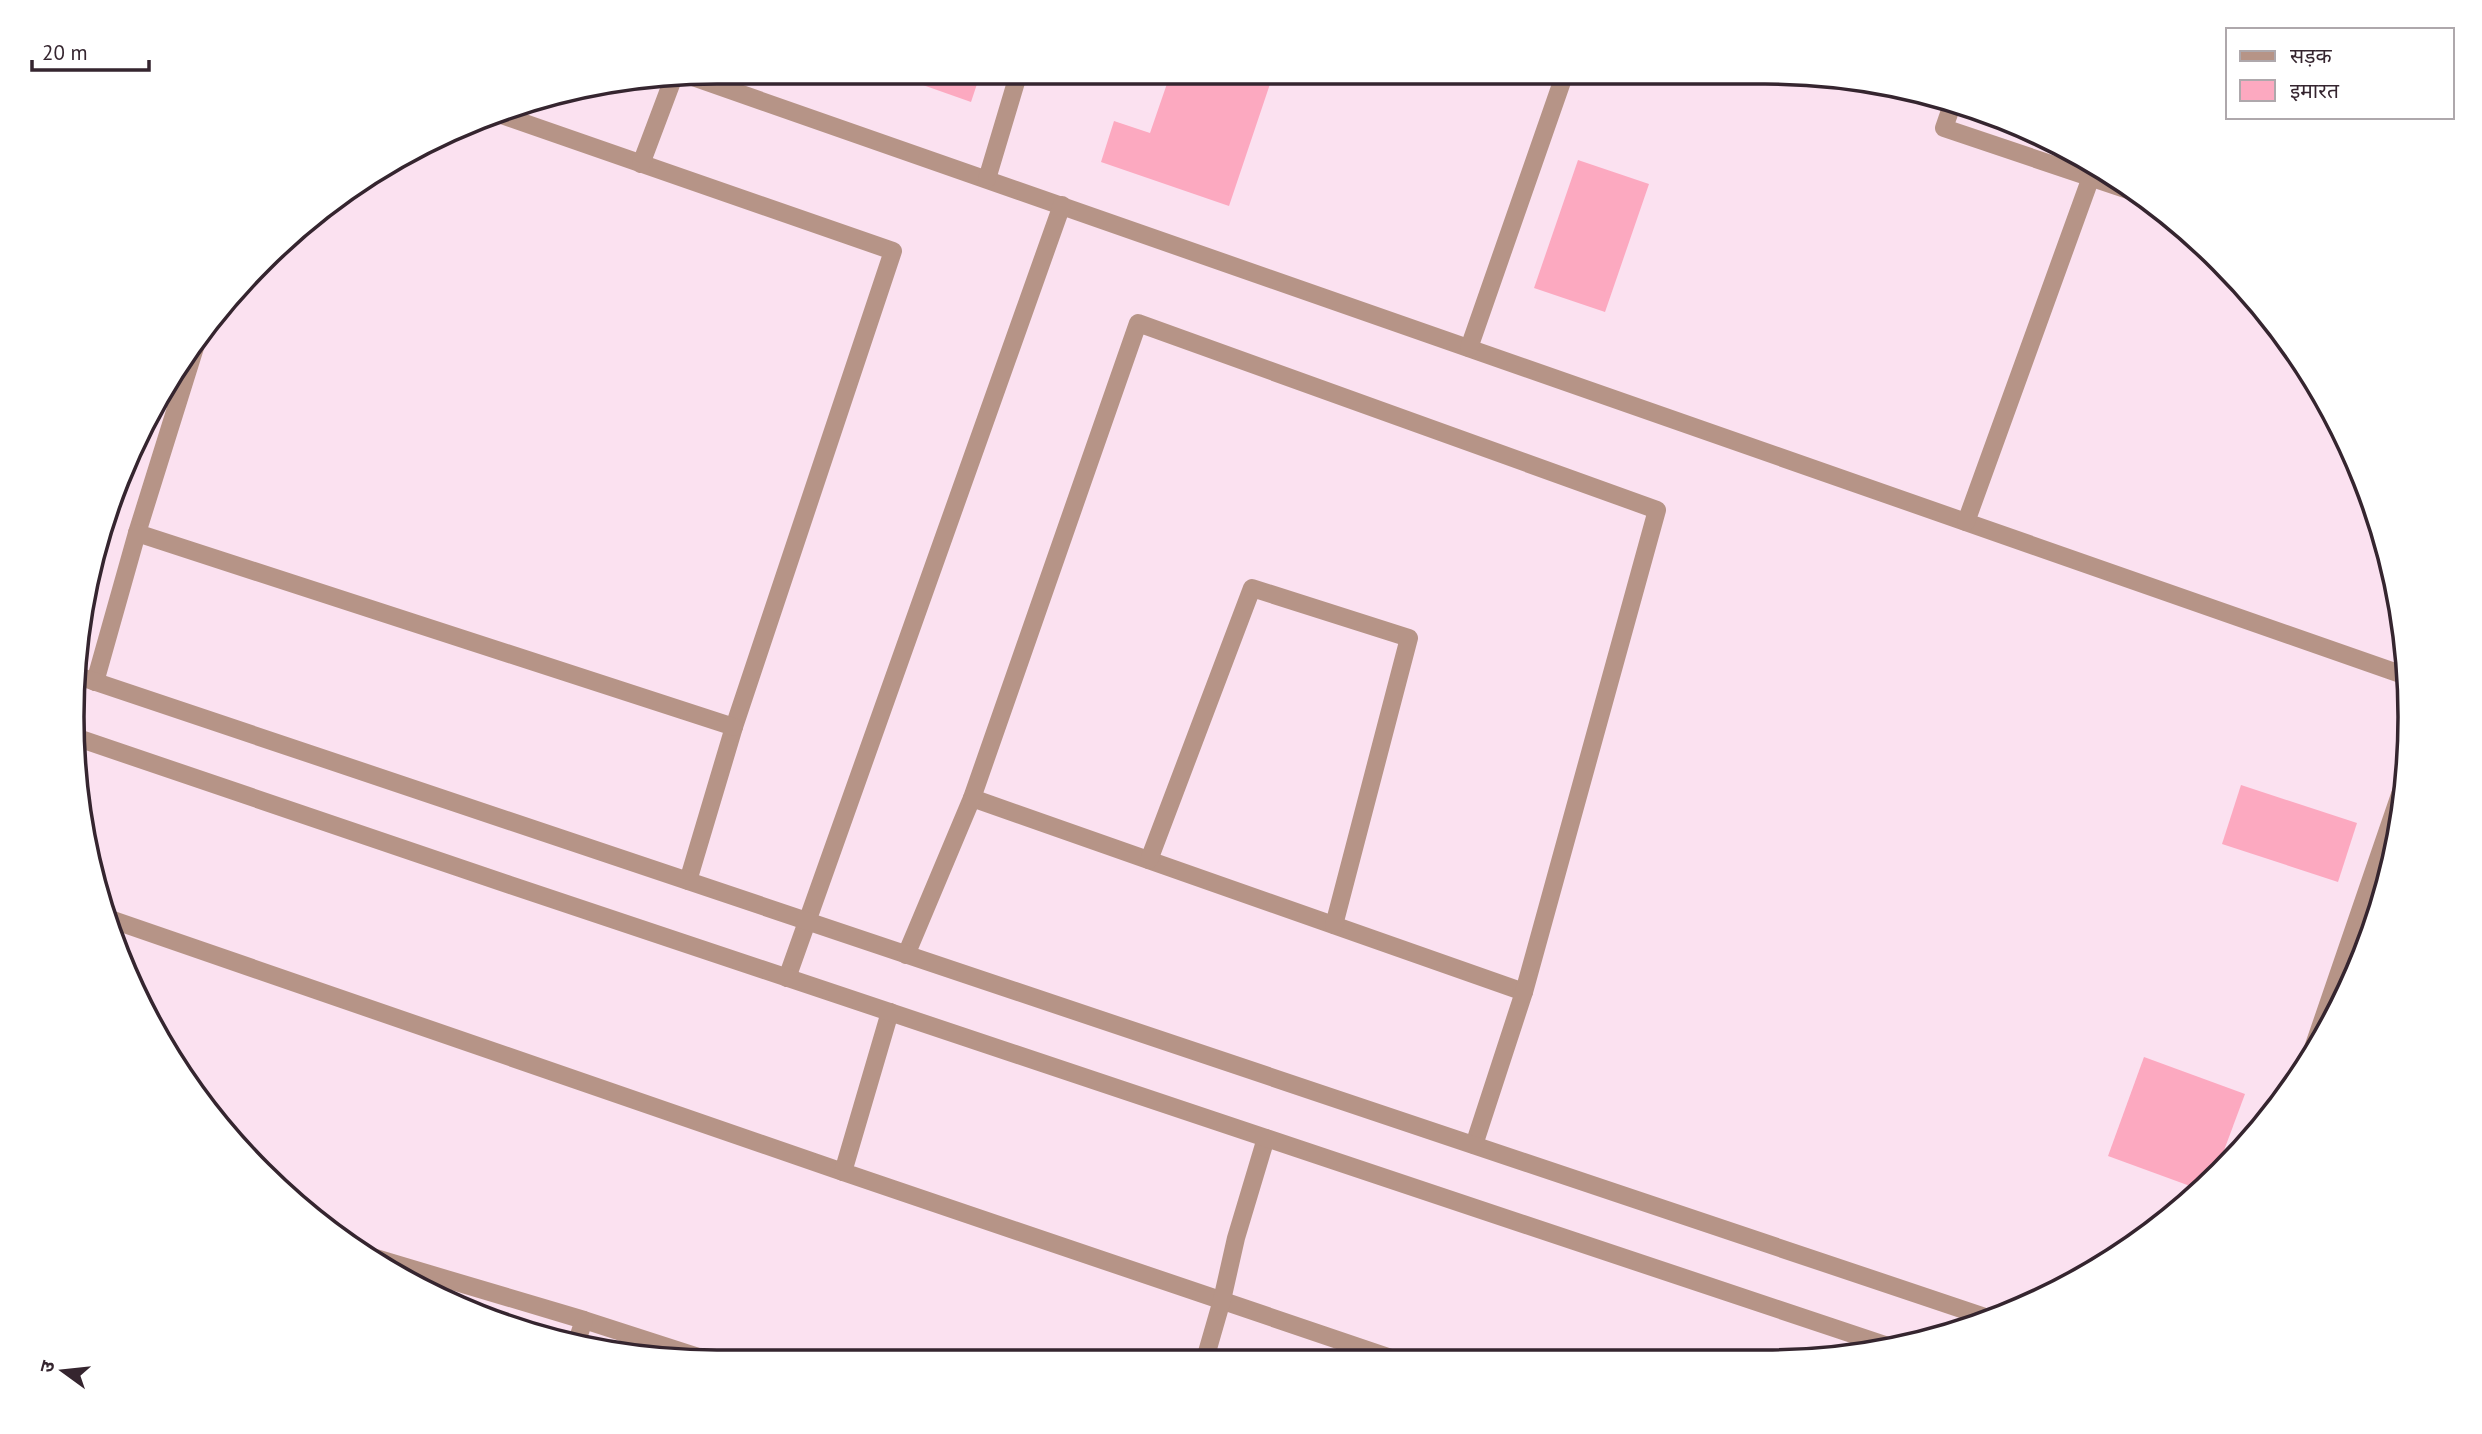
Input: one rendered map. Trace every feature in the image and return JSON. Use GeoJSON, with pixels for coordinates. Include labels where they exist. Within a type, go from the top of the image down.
{"type":"FeatureCollection","features":[{"type":"Feature","properties":{"kind":"street"},"geometry":{"type":"LineString","coordinates":[[713,84],[2397,673]]}},
{"type":"Feature","properties":{"kind":"street"},"geometry":{"type":"LineString","coordinates":[[987,179],[1015,84]]}},
{"type":"Feature","properties":{"kind":"street"},"geometry":{"type":"LineString","coordinates":[[1469,348],[1561,84]]}},
{"type":"Feature","properties":{"kind":"street"},"geometry":{"type":"LineString","coordinates":[[641,164],[671,86]]}},
{"type":"Feature","properties":{"kind":"street"},"geometry":{"type":"LineString","coordinates":[[1949,112],[1944,128],[2099,180]]}},
{"type":"Feature","properties":{"kind":"street"},"geometry":{"type":"LineString","coordinates":[[512,119],[893,251],[734,727],[688,881]]}},
{"type":"Feature","properties":{"kind":"street"},"geometry":{"type":"LineString","coordinates":[[1966,522],[2091,177]]}},
{"type":"Feature","properties":{"kind":"street"},"geometry":{"type":"LineString","coordinates":[[787,978],[1062,205]]}},
{"type":"Feature","properties":{"kind":"street"},"geometry":{"type":"LineString","coordinates":[[906,955],[972,799],[1138,323],[1657,510],[1524,992],[1474,1145]]}},
{"type":"Feature","properties":{"kind":"street"},"geometry":{"type":"LineString","coordinates":[[188,370],[88,680],[1975,1314]]}},
{"type":"Feature","properties":{"kind":"street"},"geometry":{"type":"LineString","coordinates":[[137,533],[734,727]]}},
{"type":"Feature","properties":{"kind":"street"},"geometry":{"type":"LineString","coordinates":[[1149,860],[1252,588],[1409,638],[1334,925]]}},
{"type":"Feature","properties":{"kind":"street"},"geometry":{"type":"LineString","coordinates":[[85,740],[1872,1341]]}},
{"type":"Feature","properties":{"kind":"street"},"geometry":{"type":"LineString","coordinates":[[972,799],[1524,992]]}},
{"type":"Feature","properties":{"kind":"street"},"geometry":{"type":"LineString","coordinates":[[2326,1009],[2388,831]]}},
{"type":"Feature","properties":{"kind":"street"},"geometry":{"type":"LineString","coordinates":[[119,922],[1368,1350]]}},
{"type":"Feature","properties":{"kind":"street"},"geometry":{"type":"LineString","coordinates":[[843,1172],[890,1012]]}},
{"type":"Feature","properties":{"kind":"street"},"geometry":{"type":"LineString","coordinates":[[1208,1350],[1223,1300],[1236,1238],[1266,1138]]}},
{"type":"Feature","properties":{"kind":"street"},"geometry":{"type":"LineString","coordinates":[[401,1266],[584,1320],[657,1347]]}},
{"type":"Feature","properties":{"kind":"street"},"geometry":{"type":"LineString","coordinates":[[579,1334],[584,1320]]}},
{"type":"Feature","properties":{"kind":"building"},"geometry":{"type":"Polygon","coordinates":[[[920,84],[977,84],[971,102],[920,84]]]}},
{"type":"Feature","properties":{"kind":"building"},"geometry":{"type":"Polygon","coordinates":[[[1167,84],[1270,84],[1229,206],[1101,162],[1114,121],[1150,133],[1167,84]]]}},
{"type":"Feature","properties":{"kind":"building"},"geometry":{"type":"Polygon","coordinates":[[[1578,160],[1649,184],[1605,312],[1534,288],[1578,160]]]}},
{"type":"Feature","properties":{"kind":"building"},"geometry":{"type":"Polygon","coordinates":[[[2241,785],[2357,823],[2338,882],[2222,844],[2241,785]]]}},
{"type":"Feature","properties":{"kind":"building"},"geometry":{"type":"Polygon","coordinates":[[[2144,1057],[2245,1094],[2222,1154],[2190,1186],[2108,1156],[2144,1057]]]}}]}
